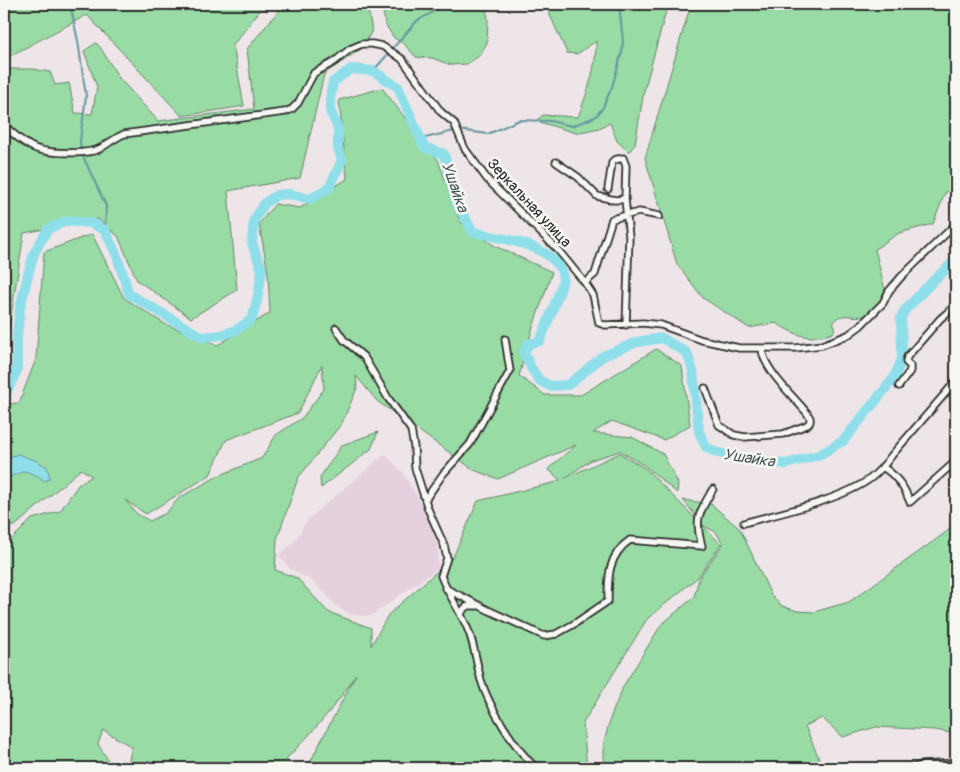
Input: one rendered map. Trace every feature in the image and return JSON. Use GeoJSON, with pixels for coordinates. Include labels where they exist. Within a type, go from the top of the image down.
{"type":"FeatureCollection","features":[{"type":"Feature","properties":{"kind":"street","name":"Зеркальная улица"},"geometry":{"type":"LineString","coordinates":[[4,126],[32,147],[45,151],[91,152],[124,134],[285,112],[292,109],[298,103],[314,73],[322,67],[334,62],[350,49],[362,44],[382,46],[402,59],[431,101],[454,123],[466,149],[487,178],[558,250],[585,283],[594,295],[599,324],[661,325],[702,340],[739,348],[796,348],[822,345],[848,335],[874,314],[901,277],[956,224]]}},
{"type":"Feature","properties":{"kind":"street"},"geometry":{"type":"LineString","coordinates":[[608,189],[612,163],[614,160],[623,158],[626,166],[624,199],[629,237],[626,324]]}},
{"type":"Feature","properties":{"kind":"street"},"geometry":{"type":"LineString","coordinates":[[556,162],[578,177],[597,196],[615,200],[624,199]]}},
{"type":"Feature","properties":{"kind":"street"},"geometry":{"type":"LineString","coordinates":[[585,283],[596,274],[612,219],[639,212],[659,216]]}},
{"type":"Feature","properties":{"kind":"street"},"geometry":{"type":"LineString","coordinates":[[899,386],[910,371],[910,366],[906,362],[907,357],[940,319],[956,305]]}},
{"type":"Feature","properties":{"kind":"street"},"geometry":{"type":"LineString","coordinates":[[336,328],[344,340],[364,357],[383,390],[411,430],[415,468],[444,544],[447,558],[441,576],[445,588],[470,634],[481,679],[491,705],[528,761],[536,768]]}},
{"type":"Feature","properties":{"kind":"street"},"geometry":{"type":"LineString","coordinates":[[426,500],[443,474],[470,444],[510,371],[505,339]]}},
{"type":"Feature","properties":{"kind":"street"},"geometry":{"type":"LineString","coordinates":[[705,388],[719,425],[734,434],[745,437],[784,434],[807,425],[810,422],[810,418],[772,372],[764,360],[762,348]]}},
{"type":"Feature","properties":{"kind":"street"},"geometry":{"type":"LineString","coordinates":[[744,523],[849,491],[871,478],[883,467],[956,381]]}},
{"type":"Feature","properties":{"kind":"street"},"geometry":{"type":"LineString","coordinates":[[883,467],[891,472],[910,502],[956,461]]}},
{"type":"Feature","properties":{"kind":"street"},"geometry":{"type":"LineString","coordinates":[[445,588],[544,636],[556,634],[608,601],[610,565],[621,547],[630,540],[702,546],[699,536],[698,516],[714,489]]}},
{"type":"Feature","properties":{"kind":"street"},"geometry":{"type":"LineString","coordinates":[[461,616],[462,610],[466,607],[479,606]]}},
{"type":"Feature","properties":{"kind":"street"},"geometry":{"type":"LineString","coordinates":[[912,768],[956,763]]}},
{"type":"Feature","properties":{"kind":"shaded area"},"geometry":{"type":"Polygon","coordinates":[[[385,454],[403,473],[425,510],[438,544],[438,568],[371,616],[350,614],[339,608],[311,580],[290,569],[279,555],[295,541],[308,519],[385,454]]]}},
{"type":"Feature","properties":{"kind":"green space"},"geometry":{"type":"Polygon","coordinates":[[[4,4],[265,4],[233,45],[244,106],[182,116],[87,15],[4,59],[4,4]]]}},
{"type":"Feature","properties":{"kind":"green space"},"geometry":{"type":"Polygon","coordinates":[[[284,4],[360,4],[368,9],[372,31],[361,49],[324,74],[300,178],[228,191],[237,290],[191,318],[137,280],[118,236],[98,219],[24,233],[4,360],[4,71],[7,69],[33,69],[50,72],[55,85],[69,83],[75,113],[92,114],[97,87],[84,51],[96,43],[119,78],[158,121],[254,109],[247,49],[284,4]]]}},
{"type":"Feature","properties":{"kind":"green space"},"geometry":{"type":"Polygon","coordinates":[[[382,4],[485,4],[488,19],[487,43],[479,56],[467,64],[451,65],[432,58],[416,57],[404,44],[394,38],[385,24],[382,4]]]}},
{"type":"Feature","properties":{"kind":"green space"},"geometry":{"type":"Polygon","coordinates":[[[545,4],[668,4],[644,91],[635,144],[629,152],[617,141],[610,123],[599,128],[576,133],[536,121],[543,115],[578,117],[591,80],[596,51],[596,41],[577,54],[567,53],[545,4]]]}},
{"type":"Feature","properties":{"kind":"green space"},"geometry":{"type":"Polygon","coordinates":[[[691,4],[956,4],[956,186],[945,193],[933,224],[899,233],[875,249],[885,290],[875,309],[867,315],[837,318],[833,322],[835,327],[833,333],[817,337],[803,336],[776,323],[749,328],[703,298],[677,264],[645,158],[691,4]]]}},
{"type":"Feature","properties":{"kind":"green space"},"geometry":{"type":"Polygon","coordinates":[[[382,88],[438,160],[460,222],[495,246],[552,272],[519,376],[545,395],[581,395],[656,349],[682,366],[690,425],[664,440],[612,421],[593,433],[632,437],[663,454],[678,483],[677,493],[645,466],[620,451],[591,460],[565,478],[620,453],[646,469],[721,544],[698,577],[647,619],[583,723],[587,768],[307,768],[356,674],[324,718],[286,759],[294,768],[127,768],[132,747],[103,730],[98,744],[113,768],[4,768],[4,547],[32,519],[60,511],[78,485],[92,476],[81,469],[15,526],[4,526],[4,404],[19,403],[36,359],[44,252],[92,234],[124,298],[165,324],[218,345],[270,313],[268,272],[259,224],[275,204],[300,208],[347,179],[339,100],[382,88]],[[322,365],[298,413],[226,440],[210,475],[146,514],[125,500],[137,514],[150,521],[166,513],[179,498],[218,476],[262,458],[276,435],[302,418],[324,389],[322,365]],[[356,376],[357,388],[342,423],[298,478],[277,539],[275,570],[297,578],[328,612],[371,628],[371,646],[388,615],[453,557],[478,501],[560,480],[548,469],[576,445],[498,479],[474,470],[377,401],[356,376]]]}},
{"type":"Feature","properties":{"kind":"green space"},"geometry":{"type":"Polygon","coordinates":[[[378,432],[371,449],[321,488],[320,477],[342,445],[378,432]]]}},
{"type":"Feature","properties":{"kind":"green space"},"geometry":{"type":"Polygon","coordinates":[[[683,500],[711,504],[740,529],[771,595],[782,606],[797,611],[814,612],[849,602],[945,533],[956,523],[956,734],[935,730],[876,727],[843,737],[822,718],[805,726],[821,763],[819,768],[604,768],[604,742],[611,716],[624,685],[661,625],[694,597],[699,578],[723,544],[716,532],[704,526],[683,500]]]}},
{"type":"Feature","properties":{"kind":"water"},"geometry":{"type":"Polygon","coordinates":[[[18,454],[47,467],[50,478],[45,481],[25,471],[4,479],[4,459],[18,454]]]}},
{"type":"Feature","properties":{"kind":"waterway"},"geometry":{"type":"LineString","coordinates":[[70,4],[78,41],[86,96],[80,141],[81,152],[106,206],[105,230]]}},
{"type":"Feature","properties":{"kind":"waterway"},"geometry":{"type":"LineString","coordinates":[[392,49],[417,21],[447,4]]}},
{"type":"Feature","properties":{"kind":"waterway"},"geometry":{"type":"LineString","coordinates":[[421,139],[458,130],[488,134],[519,120],[550,121],[572,126],[595,117],[602,109],[612,87],[622,52],[623,41],[619,4]]}},
{"type":"Feature","properties":{"kind":"waterway"},"geometry":{"type":"LineString","coordinates":[[373,71],[389,53]]}},
{"type":"Feature","properties":{"kind":"waterway","name":"Ушайка"},"geometry":{"type":"LineString","coordinates":[[4,393],[7,391],[17,370],[17,336],[20,308],[34,253],[48,229],[66,221],[91,223],[105,230],[117,256],[129,294],[202,337],[222,335],[236,330],[252,319],[262,270],[252,243],[254,220],[265,203],[277,195],[290,194],[310,199],[329,188],[342,160],[338,148],[338,128],[330,111],[333,82],[351,69],[373,71],[398,87],[424,147],[444,154],[457,204],[473,232],[527,245],[552,258],[560,267],[563,279],[562,284],[540,341],[528,344],[524,353],[539,380],[550,386],[568,385],[603,356],[637,342],[662,338],[687,353],[693,371],[699,432],[706,447],[715,452],[742,459],[786,464],[819,455],[843,441],[894,378],[902,359],[901,318],[905,310],[956,260]]}}]}
